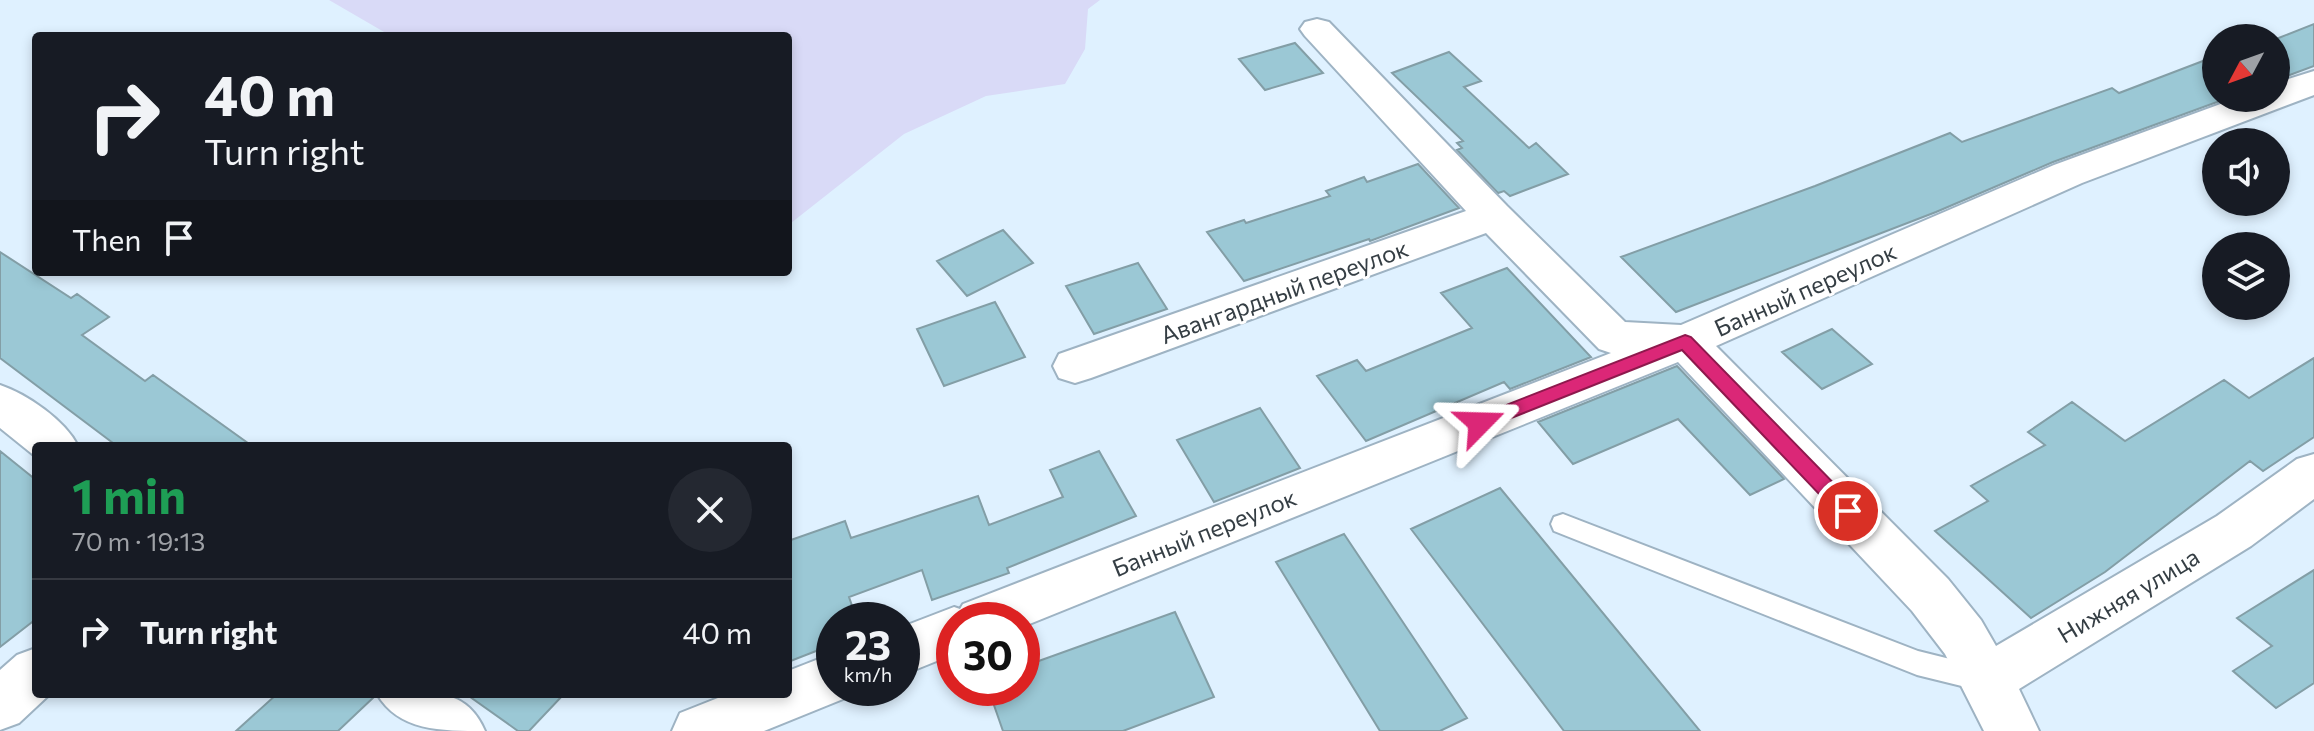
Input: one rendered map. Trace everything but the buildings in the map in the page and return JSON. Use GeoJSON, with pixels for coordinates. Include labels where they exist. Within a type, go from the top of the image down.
{"type":"FeatureCollection","features":[{"type":"Feature","properties":{"kind":"street"},"geometry":{"type":"LineString","coordinates":[[1317,29],[1493,216],[1614,338],[1685,342],[1930,595],[1963,637],[2012,731]]}},
{"type":"Feature","properties":{"kind":"street","name":"Банный переулок"},"geometry":{"type":"LineString","coordinates":[[2290,91],[2314,82]]}},
{"type":"Feature","properties":{"kind":"street","name":"Банный переулок"},"geometry":{"type":"LineString","coordinates":[[1027,602],[1685,342],[2068,174],[2234,112]]}},
{"type":"Feature","properties":{"kind":"street","name":"Авангардный переулок"},"geometry":{"type":"LineString","coordinates":[[1075,366],[1493,216]]}},
{"type":"Feature","properties":{"kind":"street"},"geometry":{"type":"LineString","coordinates":[[0,403],[50,442]]}},
{"type":"Feature","properties":{"kind":"street","name":"Нижняя улица"},"geometry":{"type":"LineString","coordinates":[[1987,680],[2234,531],[2314,473]]}},
{"type":"Feature","properties":{"kind":"street"},"geometry":{"type":"LineString","coordinates":[[0,705],[32,676]]}},
{"type":"Feature","properties":{"kind":"street"},"geometry":{"type":"LineString","coordinates":[[792,694],[816,685]]}},
{"type":"Feature","properties":{"kind":"street"},"geometry":{"type":"LineString","coordinates":[[410,698],[458,731]]}},
{"type":"Feature","properties":{"kind":"street"},"geometry":{"type":"LineString","coordinates":[[699,731],[783,698]]}},
{"type":"Feature","properties":{"kind":"lane"},"geometry":{"type":"LineString","coordinates":[[1563,524],[1917,663],[1987,680]]}},
{"type":"Feature","properties":{"kind":"shaded area"},"geometry":{"type":"Polygon","coordinates":[[[329,0],[1100,0],[1088,9],[1085,49],[1065,84],[986,96],[904,134],[792,222],[792,32],[384,32],[329,0]]]}},
{"type":"Feature","properties":{"kind":"route"},"geometry":{"type":"LineString","coordinates":[[1480,423],[1685,342],[1848,511]]}}]}
